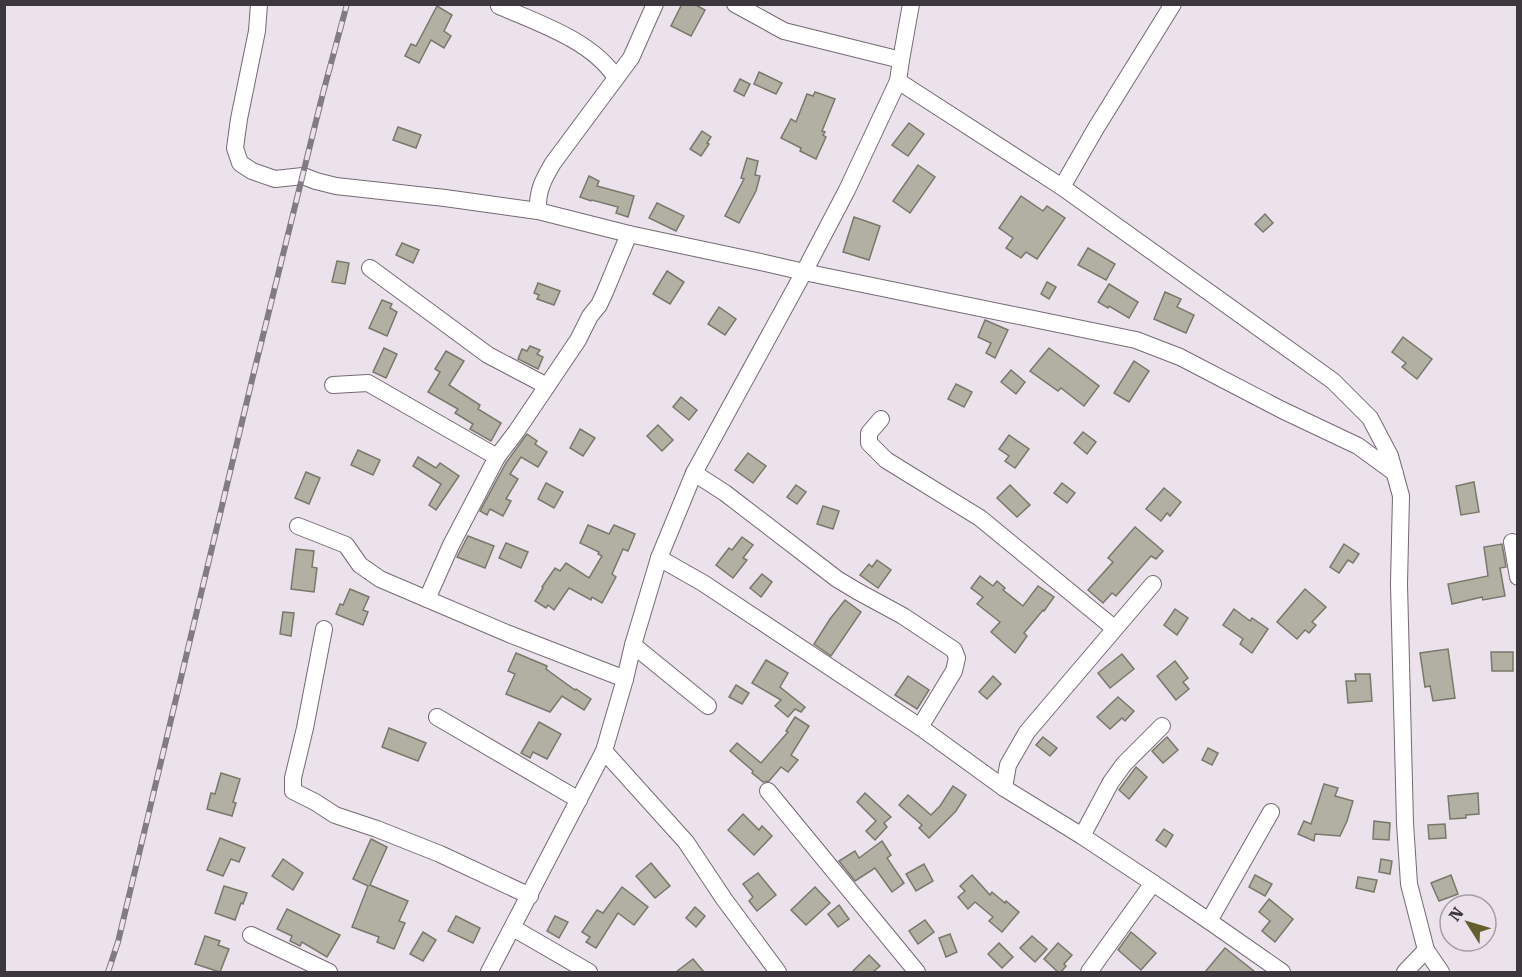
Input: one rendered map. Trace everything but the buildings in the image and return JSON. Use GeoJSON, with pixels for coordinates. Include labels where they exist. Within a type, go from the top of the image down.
{"type":"FeatureCollection","features":[{"type":"Feature","properties":{"kind":"street"},"geometry":{"type":"LineString","coordinates":[[259,4],[257,31],[239,119],[236,148],[240,163],[252,171],[275,178],[303,176],[336,186],[445,198],[538,212],[804,272],[1137,340],[1180,357],[1358,446],[1395,474]]}},
{"type":"Feature","properties":{"kind":"street"},"geometry":{"type":"LineString","coordinates":[[538,212],[538,192],[544,180],[631,58],[655,4]]}},
{"type":"Feature","properties":{"kind":"street"},"geometry":{"type":"LineString","coordinates":[[735,4],[784,31],[901,60]]}},
{"type":"Feature","properties":{"kind":"street"},"geometry":{"type":"LineString","coordinates":[[489,972],[604,751],[659,558],[694,473],[847,190],[898,81],[911,4]]}},
{"type":"Feature","properties":{"kind":"street"},"geometry":{"type":"LineString","coordinates":[[1062,186],[1173,4]]}},
{"type":"Feature","properties":{"kind":"street"},"geometry":{"type":"LineString","coordinates":[[499,6],[577,42],[606,64],[616,78]]}},
{"type":"Feature","properties":{"kind":"street"},"geometry":{"type":"LineString","coordinates":[[898,81],[1062,186],[1333,381],[1370,418],[1390,456],[1401,496],[1399,584],[1405,823],[1409,884],[1426,950],[1441,972]]}},
{"type":"Feature","properties":{"kind":"street"},"geometry":{"type":"LineString","coordinates":[[428,599],[451,545],[497,457],[578,340],[599,304],[629,234]]}},
{"type":"Feature","properties":{"kind":"street"},"geometry":{"type":"LineString","coordinates":[[370,268],[488,355],[547,386]]}},
{"type":"Feature","properties":{"kind":"street"},"geometry":{"type":"LineString","coordinates":[[333,385],[368,383],[497,457]]}},
{"type":"Feature","properties":{"kind":"street"},"geometry":{"type":"LineString","coordinates":[[881,419],[869,433],[869,443],[886,460],[980,518],[1114,628]]}},
{"type":"Feature","properties":{"kind":"street"},"geometry":{"type":"LineString","coordinates":[[694,473],[725,493],[837,579],[903,616],[954,650],[957,658],[954,671],[920,727]]}},
{"type":"Feature","properties":{"kind":"street"},"geometry":{"type":"LineString","coordinates":[[298,526],[346,545],[360,565],[380,579],[509,634],[625,679]]}},
{"type":"Feature","properties":{"kind":"street"},"geometry":{"type":"LineString","coordinates":[[1512,542],[1518,577]]}},
{"type":"Feature","properties":{"kind":"street"},"geometry":{"type":"LineString","coordinates":[[659,558],[703,583],[920,727],[1004,788],[1082,836],[1282,972]]}},
{"type":"Feature","properties":{"kind":"street"},"geometry":{"type":"LineString","coordinates":[[1004,788],[1008,765],[1027,732],[1153,584]]}},
{"type":"Feature","properties":{"kind":"street"},"geometry":{"type":"LineString","coordinates":[[324,629],[293,778],[293,792],[335,815],[440,854],[530,896]]}},
{"type":"Feature","properties":{"kind":"street"},"geometry":{"type":"LineString","coordinates":[[633,645],[708,706]]}},
{"type":"Feature","properties":{"kind":"street"},"geometry":{"type":"LineString","coordinates":[[437,717],[579,800]]}},
{"type":"Feature","properties":{"kind":"street"},"geometry":{"type":"LineString","coordinates":[[1082,836],[1124,764],[1162,726]]}},
{"type":"Feature","properties":{"kind":"street"},"geometry":{"type":"LineString","coordinates":[[604,751],[686,842],[724,899],[778,972]]}},
{"type":"Feature","properties":{"kind":"street"},"geometry":{"type":"LineString","coordinates":[[768,791],[917,972]]}},
{"type":"Feature","properties":{"kind":"street"},"geometry":{"type":"LineString","coordinates":[[1209,921],[1271,812]]}},
{"type":"Feature","properties":{"kind":"street"},"geometry":{"type":"LineString","coordinates":[[1089,972],[1153,884]]}},
{"type":"Feature","properties":{"kind":"street"},"geometry":{"type":"LineString","coordinates":[[513,928],[589,972]]}},
{"type":"Feature","properties":{"kind":"street"},"geometry":{"type":"LineString","coordinates":[[251,935],[329,972]]}},
{"type":"Feature","properties":{"kind":"street"},"geometry":{"type":"LineString","coordinates":[[1406,972],[1426,950]]}},
{"type":"Feature","properties":{"kind":"railway"},"geometry":{"type":"LineString","coordinates":[[108,972],[118,942],[252,380],[347,4]]}}]}
